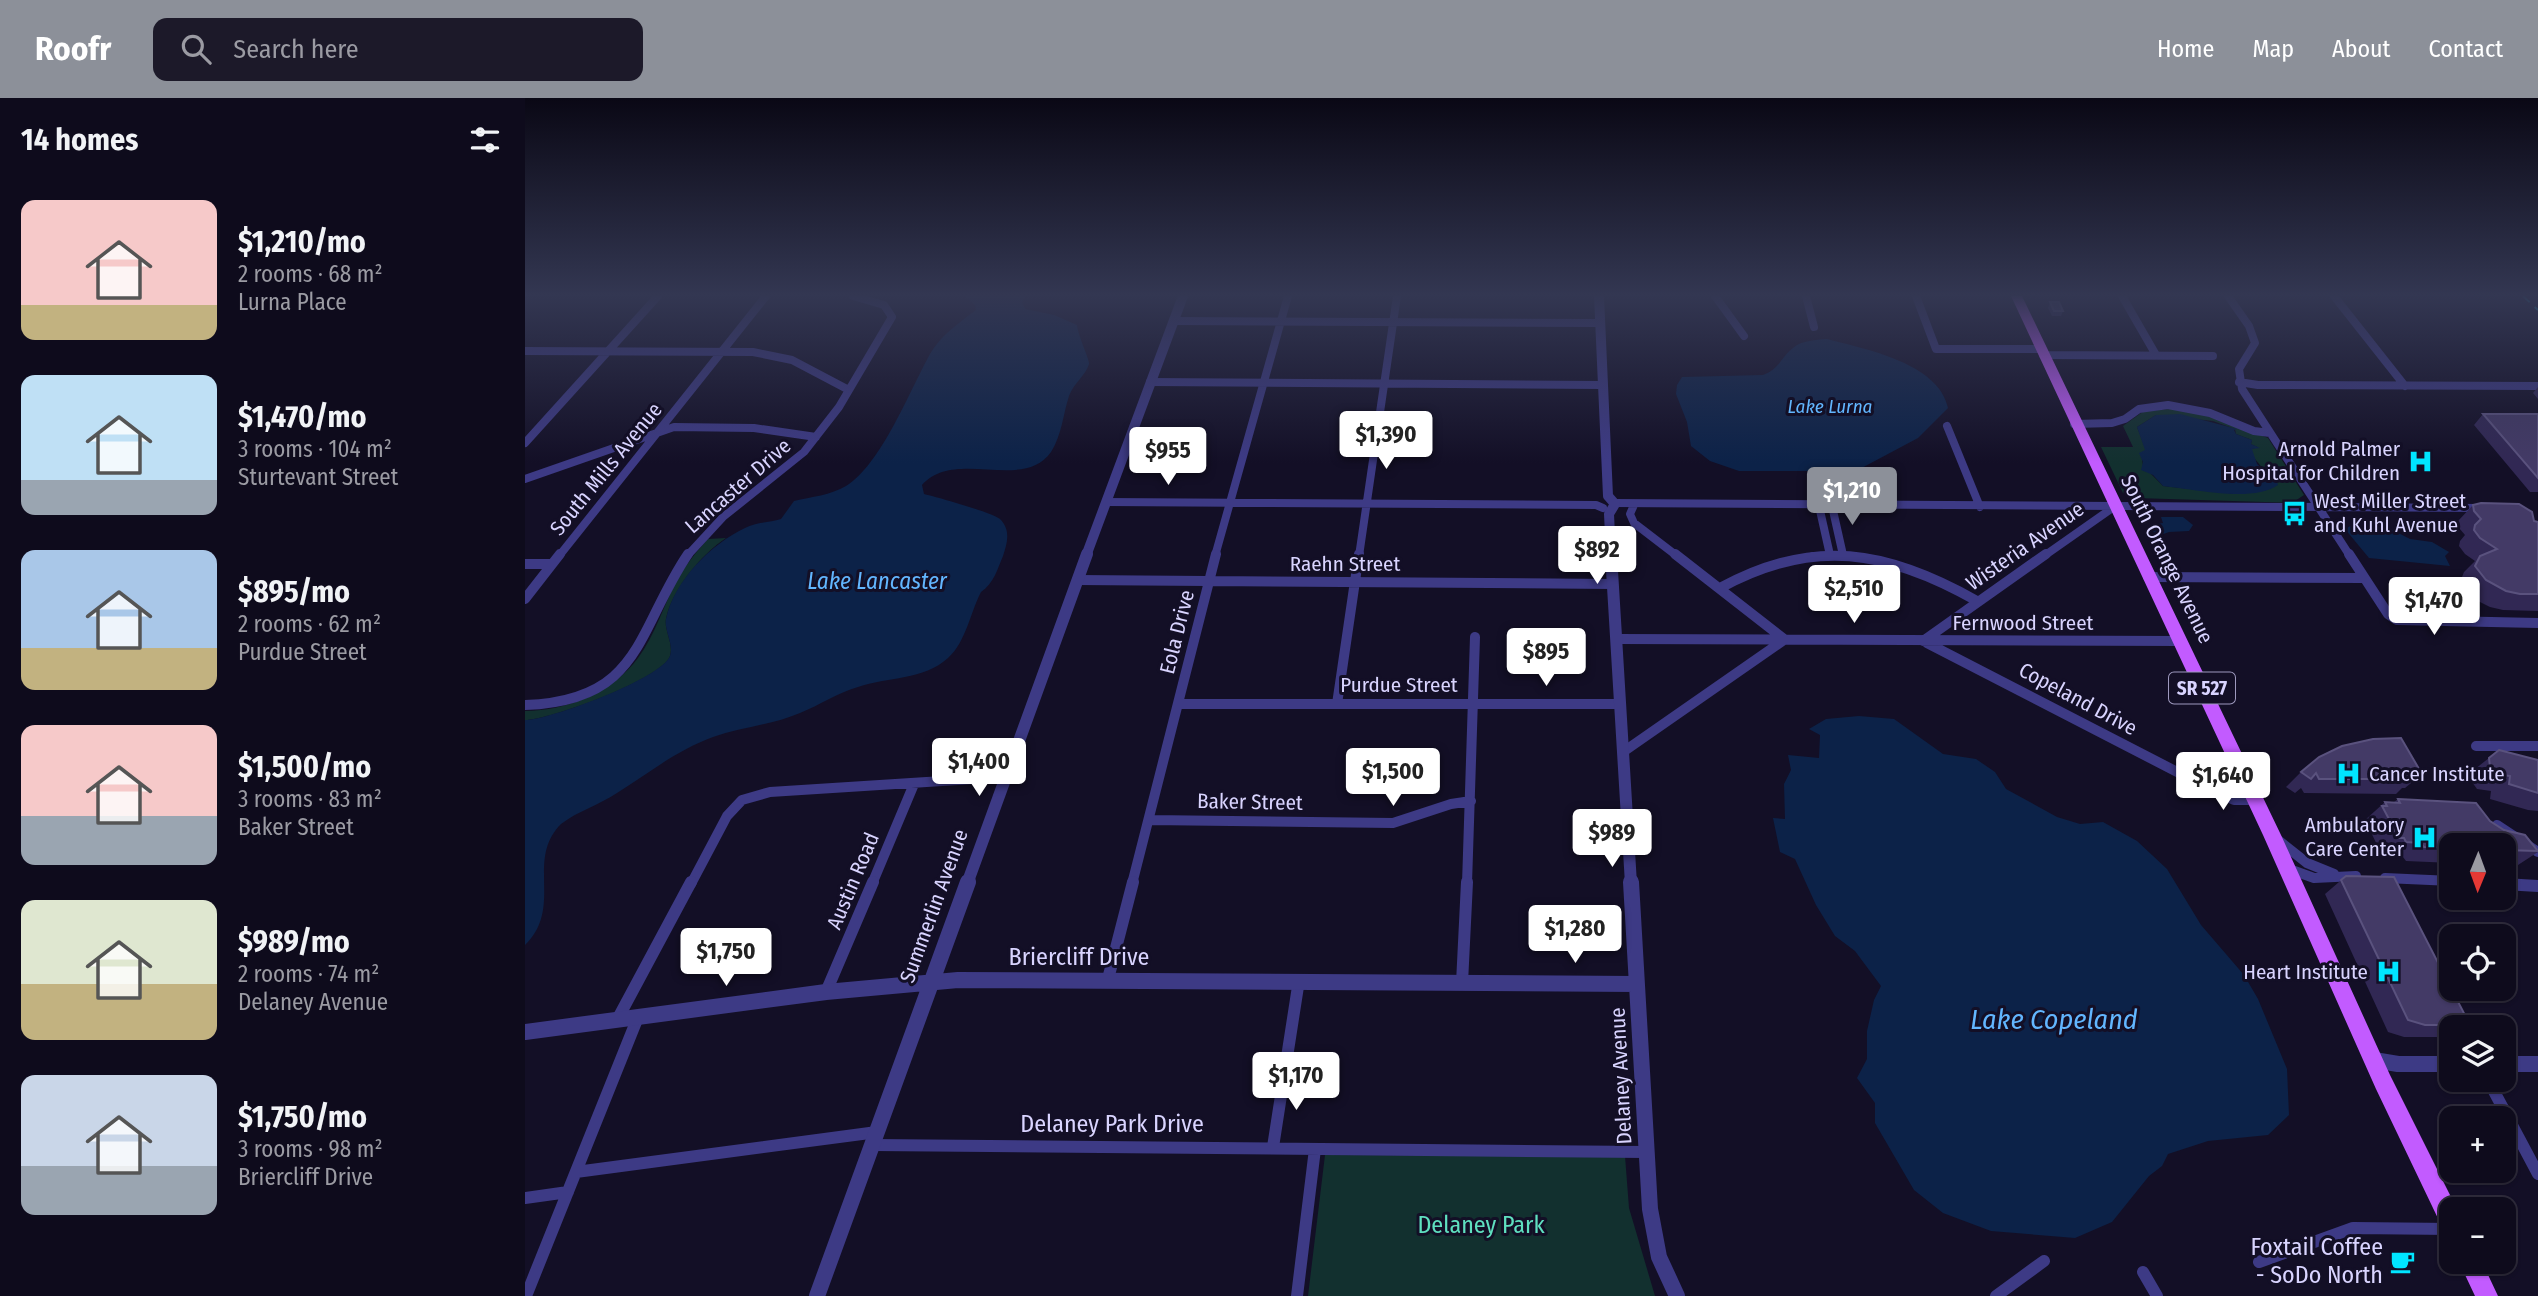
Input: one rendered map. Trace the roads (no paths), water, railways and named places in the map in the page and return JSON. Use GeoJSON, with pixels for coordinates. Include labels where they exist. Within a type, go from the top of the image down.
{"type":"FeatureCollection","features":[{"type":"Feature","properties":{"kind":"main road","name":"South Orange Avenue"},"geometry":{"type":"LineString","coordinates":[[2042,352],[2272,835],[2440,1197]]}},
{"type":"Feature","properties":{"kind":"main road"},"geometry":{"type":"LineString","coordinates":[[2476,1274],[2487,1296]]}},
{"type":"Feature","properties":{"kind":"street"},"geometry":{"type":"LineString","coordinates":[[525,443],[606,352]]}},
{"type":"Feature","properties":{"kind":"street"},"geometry":{"type":"LineString","coordinates":[[711,352],[753,352],[789,357],[848,390]]}},
{"type":"Feature","properties":{"kind":"street","name":"South Mills Avenue"},"geometry":{"type":"LineString","coordinates":[[551,564],[722,352]]}},
{"type":"Feature","properties":{"kind":"street","name":"Lancaster Drive"},"geometry":{"type":"LineString","coordinates":[[525,705],[561,702],[603,684],[619,672],[642,643],[669,583],[690,552],[740,503],[793,463],[816,437],[871,352]]}},
{"type":"Feature","properties":{"kind":"street","name":"Summerlin Avenue"},"geometry":{"type":"LineString","coordinates":[[817,1296],[1162,352]]}},
{"type":"Feature","properties":{"kind":"street","name":"Eola Drive"},"geometry":{"type":"LineString","coordinates":[[1108,979],[1229,503],[1271,352]]}},
{"type":"Feature","properties":{"kind":"street"},"geometry":{"type":"LineString","coordinates":[[1337,704],[1389,352]]}},
{"type":"Feature","properties":{"kind":"street","name":"Delaney Avenue"},"geometry":{"type":"LineString","coordinates":[[1601,352],[1646,1152],[1655,1244],[1677,1296]]}},
{"type":"Feature","properties":{"kind":"street"},"geometry":{"type":"LineString","coordinates":[[2039,352],[2213,356]]}},
{"type":"Feature","properties":{"kind":"street"},"geometry":{"type":"LineString","coordinates":[[2247,352],[2239,361],[2239,382],[2388,614],[2397,620],[2538,623]]}},
{"type":"Feature","properties":{"kind":"street"},"geometry":{"type":"LineString","coordinates":[[2378,352],[2405,386]]}},
{"type":"Feature","properties":{"kind":"street"},"geometry":{"type":"LineString","coordinates":[[1150,382],[1602,385]]}},
{"type":"Feature","properties":{"kind":"street"},"geometry":{"type":"LineString","coordinates":[[2239,382],[2538,386]]}},
{"type":"Feature","properties":{"kind":"street"},"geometry":{"type":"LineString","coordinates":[[2074,424],[2112,423],[2147,407],[2177,406],[2210,413],[2254,431],[2270,433]]}},
{"type":"Feature","properties":{"kind":"street"},"geometry":{"type":"LineString","coordinates":[[525,480],[660,430],[695,425],[733,426],[816,437]]}},
{"type":"Feature","properties":{"kind":"street"},"geometry":{"type":"LineString","coordinates":[[1947,426],[1980,507]]}},
{"type":"Feature","properties":{"kind":"street"},"geometry":{"type":"LineString","coordinates":[[1106,502],[2493,509]]}},
{"type":"Feature","properties":{"kind":"street"},"geometry":{"type":"LineString","coordinates":[[1623,752],[1784,640],[1634,523],[1630,514],[1634,505]]}},
{"type":"Feature","properties":{"kind":"street"},"geometry":{"type":"LineString","coordinates":[[1819,506],[1830,555]]}},
{"type":"Feature","properties":{"kind":"street"},"geometry":{"type":"LineString","coordinates":[[1832,506],[1843,555]]}},
{"type":"Feature","properties":{"kind":"street"},"geometry":{"type":"LineString","coordinates":[[2072,507],[2086,513],[2090,523]]}},
{"type":"Feature","properties":{"kind":"street","name":"Wisteria Avenue"},"geometry":{"type":"LineString","coordinates":[[1923,641],[2115,507]]}},
{"type":"Feature","properties":{"kind":"street"},"geometry":{"type":"LineString","coordinates":[[1720,588],[1758,568],[1786,560],[1843,555],[1905,565],[1945,581],[1977,601]]}},
{"type":"Feature","properties":{"kind":"street"},"geometry":{"type":"LineString","coordinates":[[525,564],[551,564]]}},
{"type":"Feature","properties":{"kind":"street"},"geometry":{"type":"LineString","coordinates":[[525,599],[551,564]]}},
{"type":"Feature","properties":{"kind":"street"},"geometry":{"type":"LineString","coordinates":[[2148,577],[2364,578]]}},
{"type":"Feature","properties":{"kind":"street","name":"Raehn Street"},"geometry":{"type":"LineString","coordinates":[[1077,580],[1613,584]]}},
{"type":"Feature","properties":{"kind":"street"},"geometry":{"type":"LineString","coordinates":[[1462,983],[1471,801],[1475,637]]}},
{"type":"Feature","properties":{"kind":"street","name":"Fernwood Street"},"geometry":{"type":"LineString","coordinates":[[1616,639],[2179,641]]}},
{"type":"Feature","properties":{"kind":"street","name":"Copeland Drive"},"geometry":{"type":"LineString","coordinates":[[1923,641],[2216,792],[2234,800],[2255,800]]}},
{"type":"Feature","properties":{"kind":"street","name":"Purdue Street"},"geometry":{"type":"LineString","coordinates":[[1179,704],[1619,704]]}},
{"type":"Feature","properties":{"kind":"street"},"geometry":{"type":"LineString","coordinates":[[2476,746],[2538,746]]}},
{"type":"Feature","properties":{"kind":"street"},"geometry":{"type":"LineString","coordinates":[[617,1020],[727,816],[742,800],[770,792],[1005,777]]}},
{"type":"Feature","properties":{"kind":"street","name":"Austin Road"},"geometry":{"type":"LineString","coordinates":[[826,992],[914,784]]}},
{"type":"Feature","properties":{"kind":"street","name":"Baker Street"},"geometry":{"type":"LineString","coordinates":[[1150,820],[1393,823],[1417,818],[1443,805],[1471,801]]}},
{"type":"Feature","properties":{"kind":"street"},"geometry":{"type":"LineString","coordinates":[[2497,825],[2519,836],[2538,852]]}},
{"type":"Feature","properties":{"kind":"street"},"geometry":{"type":"LineString","coordinates":[[2272,835],[2307,863],[2341,876]]}},
{"type":"Feature","properties":{"kind":"street"},"geometry":{"type":"LineString","coordinates":[[2286,867],[2314,878],[2341,876],[2439,880]]}},
{"type":"Feature","properties":{"kind":"street"},"geometry":{"type":"LineString","coordinates":[[2517,885],[2538,886]]}},
{"type":"Feature","properties":{"kind":"street","name":"Briercliff Drive"},"geometry":{"type":"LineString","coordinates":[[525,1032],[826,992],[932,981],[1108,979],[1636,984]]}},
{"type":"Feature","properties":{"kind":"street"},"geometry":{"type":"LineString","coordinates":[[1273,1147],[1299,980]]}},
{"type":"Feature","properties":{"kind":"street"},"geometry":{"type":"LineString","coordinates":[[526,1296],[638,1017]]}},
{"type":"Feature","properties":{"kind":"street"},"geometry":{"type":"LineString","coordinates":[[2374,1060],[2439,1064]]}},
{"type":"Feature","properties":{"kind":"street"},"geometry":{"type":"LineString","coordinates":[[2516,1064],[2538,1064]]}},
{"type":"Feature","properties":{"kind":"street"},"geometry":{"type":"LineString","coordinates":[[2494,1092],[2538,1174]]}},
{"type":"Feature","properties":{"kind":"street","name":"Delaney Park Drive"},"geometry":{"type":"LineString","coordinates":[[576,1172],[875,1138],[1315,1149],[1646,1152]]}},
{"type":"Feature","properties":{"kind":"street"},"geometry":{"type":"LineString","coordinates":[[1297,1296],[1315,1149]]}},
{"type":"Feature","properties":{"kind":"street"},"geometry":{"type":"LineString","coordinates":[[525,1198],[568,1192]]}},
{"type":"Feature","properties":{"kind":"street"},"geometry":{"type":"LineString","coordinates":[[2259,1262],[2353,1228],[2439,1229]]}},
{"type":"Feature","properties":{"kind":"street"},"geometry":{"type":"LineString","coordinates":[[1996,1296],[2044,1261]]}},
{"type":"Feature","properties":{"kind":"street"},"geometry":{"type":"LineString","coordinates":[[2143,1272],[2157,1296]]}},
{"type":"Feature","properties":{"kind":"water","name":"Lake Lancaster"},"geometry":{"type":"Polygon","coordinates":[[[931,352],[1086,352],[1089,364],[1069,396],[1055,445],[1039,463],[1024,469],[952,470],[936,475],[922,485],[924,494],[996,517],[1004,524],[1007,533],[1006,547],[997,571],[989,585],[981,592],[959,644],[948,658],[928,670],[858,687],[789,717],[700,742],[610,797],[568,819],[551,838],[544,868],[542,915],[536,930],[525,945],[525,720],[580,706],[627,686],[662,665],[671,651],[666,624],[670,605],[696,565],[732,535],[754,525],[781,519],[794,501],[834,492],[859,476],[894,426],[931,352]]]}},
{"type":"Feature","properties":{"kind":"water","name":"Lake Lurna"},"geometry":{"type":"Polygon","coordinates":[[[1789,352],[1880,353],[1916,369],[1931,380],[1942,393],[1948,408],[1918,438],[1856,471],[1739,471],[1710,461],[1691,446],[1687,422],[1676,394],[1682,377],[1763,375],[1773,370],[1789,352]]]}},
{"type":"Feature","properties":{"kind":"water"},"geometry":{"type":"Polygon","coordinates":[[[2180,414],[2237,429],[2234,430],[2236,434],[2252,440],[2251,444],[2260,448],[2252,449],[2257,464],[2277,481],[2278,485],[2254,493],[2239,494],[2163,486],[2153,475],[2141,470],[2143,462],[2139,453],[2145,450],[2137,427],[2156,415],[2180,414]]]}},
{"type":"Feature","properties":{"kind":"water"},"geometry":{"type":"Polygon","coordinates":[[[2161,517],[2183,517],[2193,525],[2189,531],[2169,532],[2152,538],[2149,534],[2154,533],[2152,529],[2159,529],[2156,524],[2163,523],[2161,517]]]}},
{"type":"Feature","properties":{"kind":"water"},"geometry":{"type":"Polygon","coordinates":[[[2359,521],[2385,526],[2410,539],[2432,542],[2449,552],[2445,556],[2450,566],[2369,558],[2345,529],[2359,521]]]}},
{"type":"Feature","properties":{"kind":"water","name":"Lake Copeland"},"geometry":{"type":"Polygon","coordinates":[[[1859,716],[1894,719],[1943,754],[1976,759],[1995,772],[2006,789],[2057,817],[2080,824],[2103,822],[2137,841],[2167,869],[2201,925],[2244,975],[2258,999],[2287,1069],[2289,1115],[2268,1135],[2208,1141],[2168,1154],[2162,1166],[2149,1176],[2112,1222],[2075,1238],[1991,1231],[1943,1213],[1914,1190],[1875,1123],[1875,1103],[1857,1078],[1867,1059],[1867,1031],[1874,1000],[1881,986],[1855,951],[1835,936],[1816,905],[1795,859],[1780,852],[1773,818],[1785,819],[1784,784],[1791,770],[1788,755],[1819,758],[1820,735],[1809,729],[1826,719],[1859,716]]]}},
{"type":"Feature","properties":{"kind":"place","name":"Arnold Palmer Hospital for Children"},"geometry":{"type":"Point","coordinates":[2420,461]}},
{"type":"Feature","properties":{"kind":"place","name":"West Miller Street and Kuhl Avenue"},"geometry":{"type":"Point","coordinates":[2294,513]}},
{"type":"Feature","properties":{"kind":"place","name":"Cancer Institute"},"geometry":{"type":"Point","coordinates":[2349,774]}},
{"type":"Feature","properties":{"kind":"place","name":"Ambulatory Care Center"},"geometry":{"type":"Point","coordinates":[2424,837]}},
{"type":"Feature","properties":{"kind":"place","name":"Heart Institute"},"geometry":{"type":"Point","coordinates":[2388,972]}},
{"type":"Feature","properties":{"kind":"place","name":"Foxtail Coffee - SoDo North"},"geometry":{"type":"Point","coordinates":[2403,1261]}},
{"type":"Feature","properties":{"kind":"park label","name":"Delaney Park"},"geometry":{"type":"Point","coordinates":[1481,1225]}}]}
